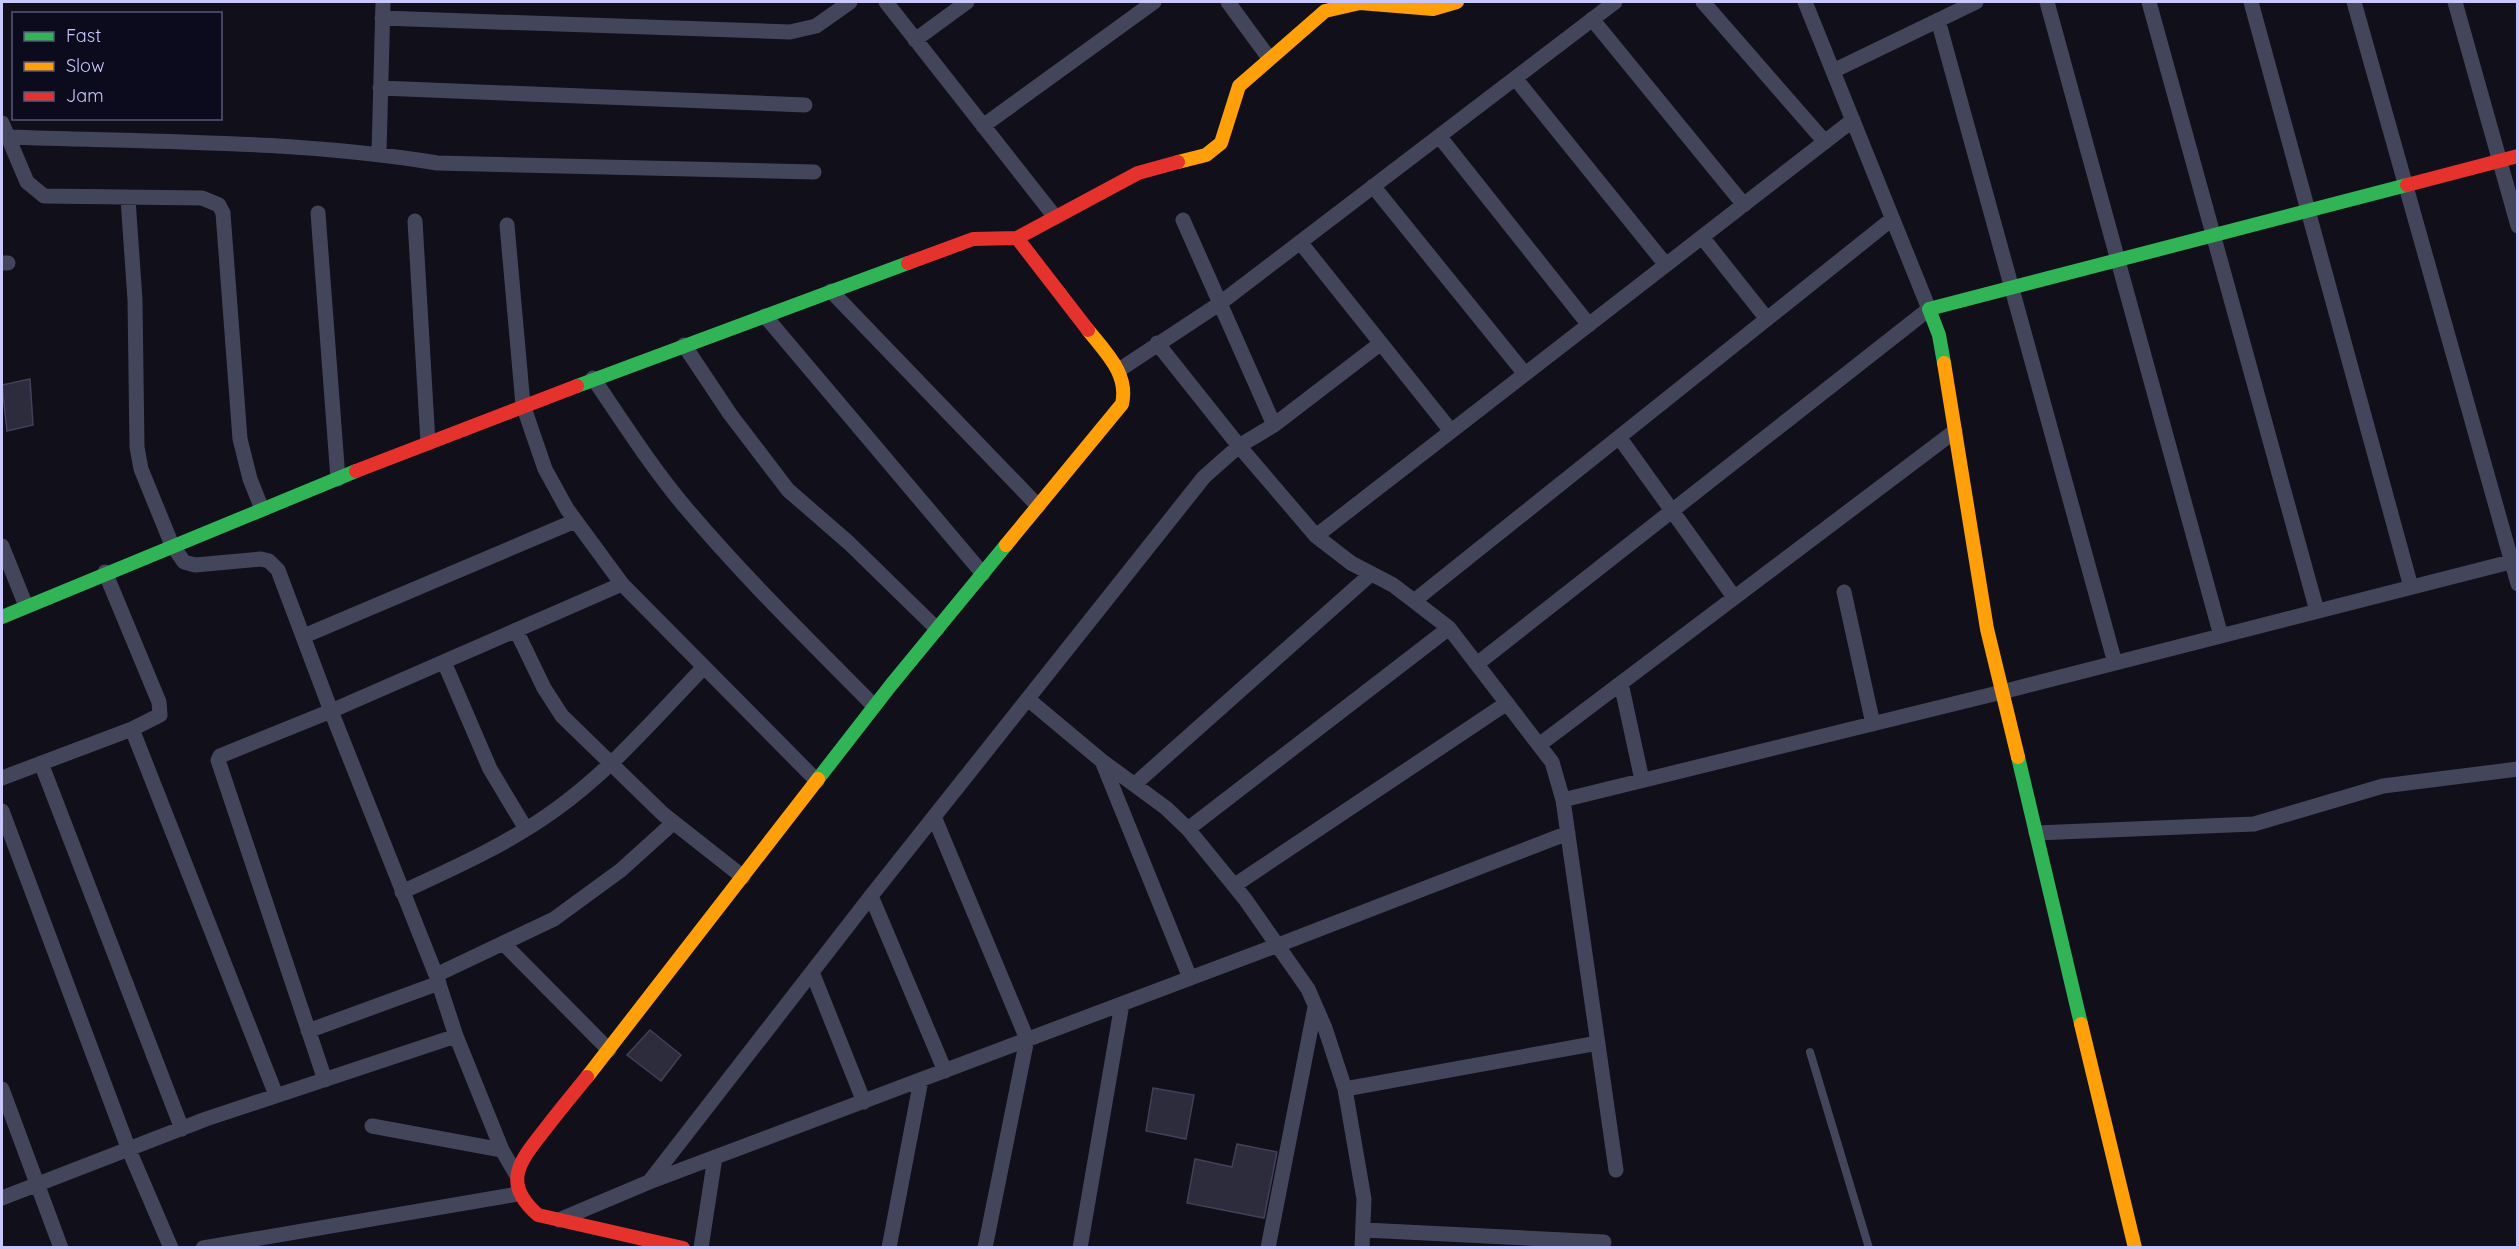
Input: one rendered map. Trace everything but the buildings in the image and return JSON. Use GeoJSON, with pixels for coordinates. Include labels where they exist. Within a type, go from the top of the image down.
{"type":"FeatureCollection","features":[{"type":"Feature","properties":{"kind":"street"},"geometry":{"type":"LineString","coordinates":[[379,153],[383,2]]}},
{"type":"Feature","properties":{"kind":"street"},"geometry":{"type":"LineString","coordinates":[[382,18],[790,32],[816,26],[850,2]]}},
{"type":"Feature","properties":{"kind":"street"},"geometry":{"type":"LineString","coordinates":[[885,2],[1054,217]]}},
{"type":"Feature","properties":{"kind":"street"},"geometry":{"type":"LineString","coordinates":[[915,40],[967,2]]}},
{"type":"Feature","properties":{"kind":"street"},"geometry":{"type":"LineString","coordinates":[[983,126],[1155,2]]}},
{"type":"Feature","properties":{"kind":"street"},"geometry":{"type":"LineString","coordinates":[[1228,2],[1269,58]]}},
{"type":"Feature","properties":{"kind":"street"},"geometry":{"type":"LineString","coordinates":[[2,617],[105,572],[594,378],[973,239],[1017,238],[1138,173],[1206,155],[1216,149],[1225,131],[1234,95],[1246,79],[1325,11],[1360,3],[1433,9],[1457,2]]}},
{"type":"Feature","properties":{"kind":"street"},"geometry":{"type":"LineString","coordinates":[[1119,370],[1219,304],[1615,2]]}},
{"type":"Feature","properties":{"kind":"street"},"geometry":{"type":"LineString","coordinates":[[1703,2],[1825,142]]}},
{"type":"Feature","properties":{"kind":"street"},"geometry":{"type":"LineString","coordinates":[[1805,2],[1940,335],[1987,629],[2134,1248]]}},
{"type":"Feature","properties":{"kind":"street"},"geometry":{"type":"LineString","coordinates":[[1833,71],[1976,2]]}},
{"type":"Feature","properties":{"kind":"street"},"geometry":{"type":"LineString","coordinates":[[2047,2],[2221,636]]}},
{"type":"Feature","properties":{"kind":"street"},"geometry":{"type":"LineString","coordinates":[[2149,2],[2317,611]]}},
{"type":"Feature","properties":{"kind":"street"},"geometry":{"type":"LineString","coordinates":[[2251,2],[2411,587]]}},
{"type":"Feature","properties":{"kind":"street"},"geometry":{"type":"LineString","coordinates":[[2354,2],[2515,561],[2517,584]]}},
{"type":"Feature","properties":{"kind":"street"},"geometry":{"type":"LineString","coordinates":[[2455,2],[2517,226]]}},
{"type":"Feature","properties":{"kind":"street"},"geometry":{"type":"LineString","coordinates":[[1592,19],[1744,205]]}},
{"type":"Feature","properties":{"kind":"street"},"geometry":{"type":"LineString","coordinates":[[1938,20],[2115,663]]}},
{"type":"Feature","properties":{"kind":"street"},"geometry":{"type":"LineString","coordinates":[[1515,78],[1666,265]]}},
{"type":"Feature","properties":{"kind":"street"},"geometry":{"type":"LineString","coordinates":[[380,88],[804,105]]}},
{"type":"Feature","properties":{"kind":"street"},"geometry":{"type":"LineString","coordinates":[[1316,536],[1853,120]]}},
{"type":"Feature","properties":{"kind":"street"},"geometry":{"type":"LineString","coordinates":[[2,123],[27,182],[37,193],[44,196],[128,199],[202,198],[212,200],[223,213],[240,439],[249,478],[262,509]]}},
{"type":"Feature","properties":{"kind":"street"},"geometry":{"type":"LineString","coordinates":[[1439,136],[1589,325]]}},
{"type":"Feature","properties":{"kind":"street"},"geometry":{"type":"LineString","coordinates":[[8,137],[301,148],[379,153],[437,163],[814,172]]}},
{"type":"Feature","properties":{"kind":"street"},"geometry":{"type":"LineString","coordinates":[[1477,664],[1929,309],[2517,156]]}},
{"type":"Feature","properties":{"kind":"street"},"geometry":{"type":"LineString","coordinates":[[1373,186],[1525,374]]}},
{"type":"Feature","properties":{"kind":"street"},"geometry":{"type":"LineString","coordinates":[[128,199],[135,300],[137,447],[150,496],[172,545],[184,562],[195,565],[269,561],[278,570],[437,979],[456,1036],[502,1150],[516,1174]]}},
{"type":"Feature","properties":{"kind":"street"},"geometry":{"type":"LineString","coordinates":[[318,213],[338,479]]}},
{"type":"Feature","properties":{"kind":"street"},"geometry":{"type":"LineString","coordinates":[[1414,601],[1892,219]]}},
{"type":"Feature","properties":{"kind":"street"},"geometry":{"type":"LineString","coordinates":[[1183,220],[1274,425]]}},
{"type":"Feature","properties":{"kind":"street"},"geometry":{"type":"LineString","coordinates":[[415,221],[428,443]]}},
{"type":"Feature","properties":{"kind":"street"},"geometry":{"type":"LineString","coordinates":[[507,225],[523,405],[545,469],[575,521],[622,584],[817,781]]}},
{"type":"Feature","properties":{"kind":"street"},"geometry":{"type":"LineString","coordinates":[[1702,237],[1767,319]]}},
{"type":"Feature","properties":{"kind":"street"},"geometry":{"type":"LineString","coordinates":[[680,1247],[538,1215],[524,1204],[518,1194],[516,1174],[521,1159],[609,1050],[874,706],[1122,405],[1125,391],[1119,370],[1017,238]]}},
{"type":"Feature","properties":{"kind":"street"},"geometry":{"type":"LineString","coordinates":[[1300,242],[1451,431]]}},
{"type":"Feature","properties":{"kind":"street"},"geometry":{"type":"LineString","coordinates":[[831,291],[1038,506]]}},
{"type":"Feature","properties":{"kind":"street"},"geometry":{"type":"LineString","coordinates":[[765,316],[983,574]]}},
{"type":"Feature","properties":{"kind":"street"},"geometry":{"type":"LineString","coordinates":[[1157,343],[1239,446],[1316,536],[1351,563],[1393,585],[1449,628],[1552,762],[1563,800],[1616,1170]]}},
{"type":"Feature","properties":{"kind":"street"},"geometry":{"type":"LineString","coordinates":[[649,1182],[871,896],[1204,477],[1239,446],[1274,425],[1381,343]]}},
{"type":"Feature","properties":{"kind":"street"},"geometry":{"type":"LineString","coordinates":[[684,345],[730,414],[788,490],[849,543],[938,629]]}},
{"type":"Feature","properties":{"kind":"street"},"geometry":{"type":"LineString","coordinates":[[594,378],[658,473],[686,508],[755,585],[874,706]]}},
{"type":"Feature","properties":{"kind":"street"},"geometry":{"type":"LineString","coordinates":[[1539,745],[1955,431]]}},
{"type":"Feature","properties":{"kind":"street"},"geometry":{"type":"LineString","coordinates":[[1619,437],[1734,597]]}},
{"type":"Feature","properties":{"kind":"street"},"geometry":{"type":"LineString","coordinates":[[303,636],[575,521]]}},
{"type":"Feature","properties":{"kind":"street"},"geometry":{"type":"LineString","coordinates":[[2,546],[26,606]]}},
{"type":"Feature","properties":{"kind":"street"},"geometry":{"type":"LineString","coordinates":[[1563,800],[2002,692],[2515,561]]}},
{"type":"Feature","properties":{"kind":"street"},"geometry":{"type":"LineString","coordinates":[[2,778],[132,729],[160,715],[161,709],[105,572]]}},
{"type":"Feature","properties":{"kind":"street"},"geometry":{"type":"LineString","coordinates":[[1135,784],[1371,574]]}},
{"type":"Feature","properties":{"kind":"street"},"geometry":{"type":"LineString","coordinates":[[325,1080],[218,760],[220,756],[331,711],[622,584]]}},
{"type":"Feature","properties":{"kind":"street"},"geometry":{"type":"LineString","coordinates":[[1844,592],[1872,724]]}},
{"type":"Feature","properties":{"kind":"street"},"geometry":{"type":"LineString","coordinates":[[1188,829],[1449,628]]}},
{"type":"Feature","properties":{"kind":"street"},"geometry":{"type":"LineString","coordinates":[[516,630],[544,688],[562,716],[610,765],[673,823],[743,877]]}},
{"type":"Feature","properties":{"kind":"street"},"geometry":{"type":"LineString","coordinates":[[444,662],[490,769],[526,829]]}},
{"type":"Feature","properties":{"kind":"street"},"geometry":{"type":"LineString","coordinates":[[402,892],[462,864],[526,829],[556,809],[610,765],[704,667]]}},
{"type":"Feature","properties":{"kind":"street"},"geometry":{"type":"LineString","coordinates":[[1621,683],[1642,780]]}},
{"type":"Feature","properties":{"kind":"street"},"geometry":{"type":"LineString","coordinates":[[1029,699],[1188,829],[1235,885],[1278,943],[1308,989],[1345,1089],[1364,1199],[1365,1230],[1362,1248]]}},
{"type":"Feature","properties":{"kind":"street"},"geometry":{"type":"LineString","coordinates":[[1235,885],[1507,703]]}},
{"type":"Feature","properties":{"kind":"street"},"geometry":{"type":"LineString","coordinates":[[132,729],[276,1095]]}},
{"type":"Feature","properties":{"kind":"street"},"geometry":{"type":"LineString","coordinates":[[1102,761],[1190,978]]}},
{"type":"Feature","properties":{"kind":"street"},"geometry":{"type":"LineString","coordinates":[[41,763],[182,1129]]}},
{"type":"Feature","properties":{"kind":"street"},"geometry":{"type":"LineString","coordinates":[[2036,832],[2254,824],[2384,786],[2517,769]]}},
{"type":"Feature","properties":{"kind":"street"},"geometry":{"type":"LineString","coordinates":[[2,811],[129,1150],[171,1248]]}},
{"type":"Feature","properties":{"kind":"street"},"geometry":{"type":"LineString","coordinates":[[934,819],[1027,1039],[985,1248]]}},
{"type":"Feature","properties":{"kind":"street"},"geometry":{"type":"LineString","coordinates":[[308,1031],[437,979],[503,943],[554,919],[590,894],[673,823]]}},
{"type":"Feature","properties":{"kind":"street"},"geometry":{"type":"LineString","coordinates":[[559,1220],[649,1182],[1568,833]]}},
{"type":"Feature","properties":{"kind":"street"},"geometry":{"type":"LineString","coordinates":[[871,896],[945,1071]]}},
{"type":"Feature","properties":{"kind":"street"},"geometry":{"type":"LineString","coordinates":[[503,943],[609,1050]]}},
{"type":"Feature","properties":{"kind":"street"},"geometry":{"type":"LineString","coordinates":[[812,972],[864,1102]]}},
{"type":"Feature","properties":{"kind":"street"},"geometry":{"type":"LineString","coordinates":[[1080,1248],[1122,1004]]}},
{"type":"Feature","properties":{"kind":"street"},"geometry":{"type":"LineString","coordinates":[[1268,1248],[1315,1007]]}},
{"type":"Feature","properties":{"kind":"street"},"geometry":{"type":"LineString","coordinates":[[2,1198],[276,1095],[456,1036]]}},
{"type":"Feature","properties":{"kind":"street"},"geometry":{"type":"LineString","coordinates":[[1345,1089],[1598,1043]]}},
{"type":"Feature","properties":{"kind":"street"},"geometry":{"type":"LineString","coordinates":[[889,1248],[921,1080]]}},
{"type":"Feature","properties":{"kind":"street"},"geometry":{"type":"LineString","coordinates":[[2,1089],[61,1248]]}},
{"type":"Feature","properties":{"kind":"street"},"geometry":{"type":"LineString","coordinates":[[372,1126],[502,1150]]}},
{"type":"Feature","properties":{"kind":"street"},"geometry":{"type":"LineString","coordinates":[[702,1248],[715,1157]]}},
{"type":"Feature","properties":{"kind":"street"},"geometry":{"type":"LineString","coordinates":[[203,1248],[518,1194]]}},
{"type":"Feature","properties":{"kind":"street"},"geometry":{"type":"LineString","coordinates":[[1365,1230],[1604,1242]]}},
{"type":"Feature","properties":{"kind":"lane"},"geometry":{"type":"LineString","coordinates":[[1810,1052],[1869,1248]]}},
{"type":"Feature","properties":{"kind":"traffic: fast"},"geometry":{"type":"LineString","coordinates":[[1944,363],[1939,335],[1929,309],[2407,185]]}},
{"type":"Feature","properties":{"kind":"traffic: fast"},"geometry":{"type":"LineString","coordinates":[[577,386],[908,263]]}},
{"type":"Feature","properties":{"kind":"traffic: fast"},"geometry":{"type":"LineString","coordinates":[[2,617],[356,471]]}},
{"type":"Feature","properties":{"kind":"traffic: fast"},"geometry":{"type":"LineString","coordinates":[[818,779],[891,685],[1006,545]]}},
{"type":"Feature","properties":{"kind":"traffic: fast"},"geometry":{"type":"LineString","coordinates":[[2018,757],[2081,1024]]}},
{"type":"Feature","properties":{"kind":"traffic: slow"},"geometry":{"type":"LineString","coordinates":[[1178,162],[1206,155],[1221,143],[1239,86],[1325,11],[1360,3],[1433,9],[1457,2]]}},
{"type":"Feature","properties":{"kind":"traffic: slow"},"geometry":{"type":"LineString","coordinates":[[1006,545],[1122,404],[1123,393],[1119,373],[1109,356],[1088,330]]}},
{"type":"Feature","properties":{"kind":"traffic: slow"},"geometry":{"type":"LineString","coordinates":[[1944,363],[1987,629],[2018,757]]}},
{"type":"Feature","properties":{"kind":"traffic: slow"},"geometry":{"type":"LineString","coordinates":[[587,1077],[818,779]]}},
{"type":"Feature","properties":{"kind":"traffic: slow"},"geometry":{"type":"LineString","coordinates":[[2081,1024],[2135,1248]]}},
{"type":"Feature","properties":{"kind":"traffic: jam"},"geometry":{"type":"LineString","coordinates":[[2407,185],[2518,156]]}},
{"type":"Feature","properties":{"kind":"traffic: jam"},"geometry":{"type":"LineString","coordinates":[[908,263],[973,239],[1017,238],[1138,173],[1178,162]]}},
{"type":"Feature","properties":{"kind":"traffic: jam"},"geometry":{"type":"LineString","coordinates":[[1017,238],[1088,330]]}},
{"type":"Feature","properties":{"kind":"traffic: jam"},"geometry":{"type":"LineString","coordinates":[[356,471],[577,386]]}},
{"type":"Feature","properties":{"kind":"traffic: jam"},"geometry":{"type":"LineString","coordinates":[[587,1077],[522,1161],[517,1181],[526,1203],[538,1215],[683,1248]]}}]}
